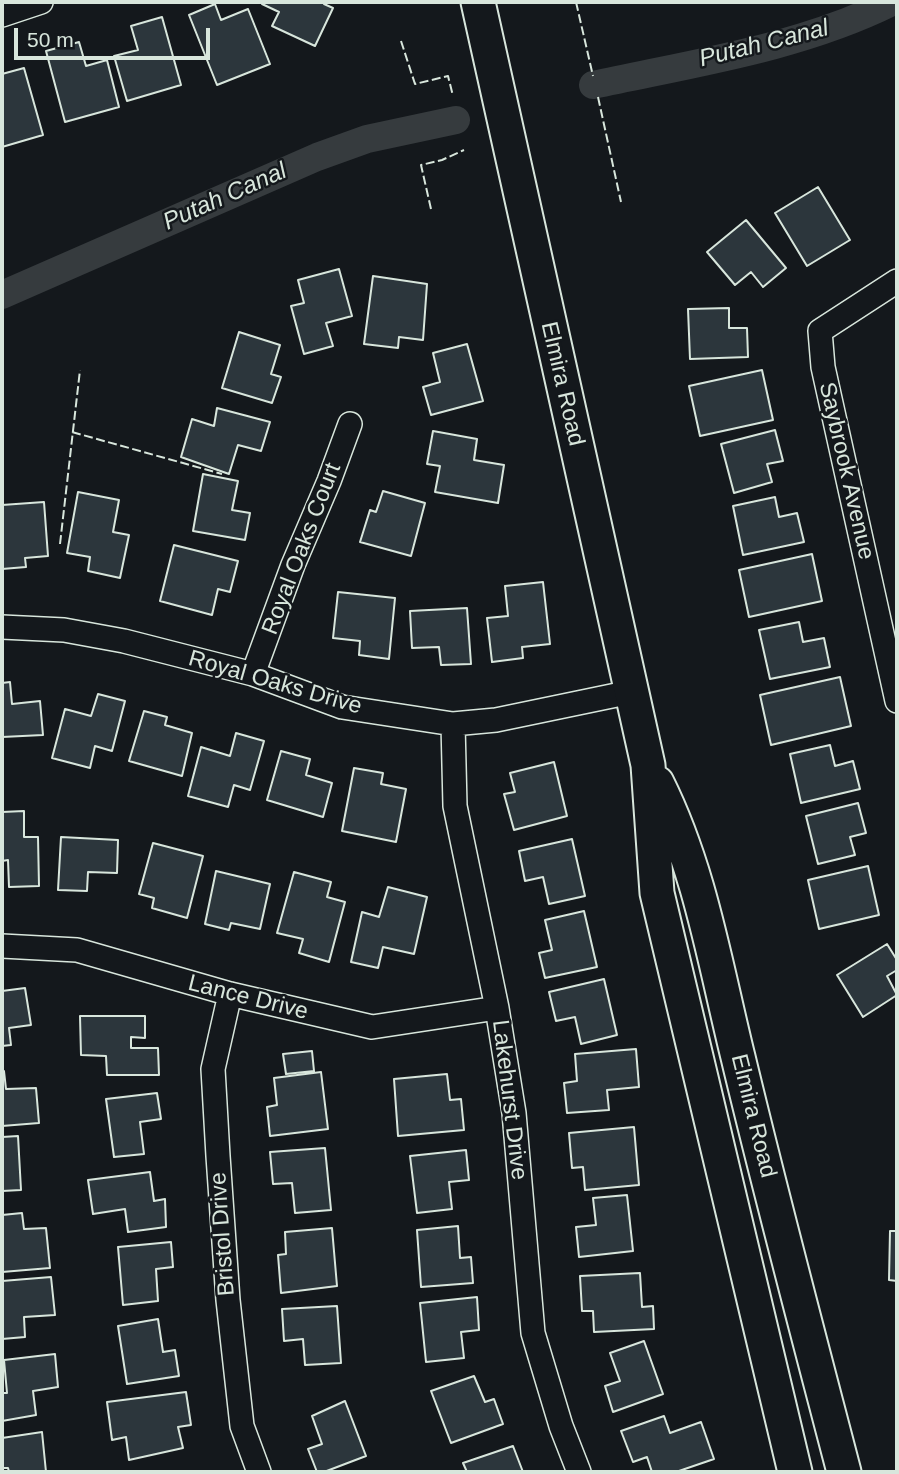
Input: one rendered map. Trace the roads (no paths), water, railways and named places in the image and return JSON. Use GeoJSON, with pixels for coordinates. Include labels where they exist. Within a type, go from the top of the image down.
{"type":"FeatureCollection","features":[{"type":"Feature","properties":{"kind":"main road","name":"Elmira Road"},"geometry":{"type":"LineString","coordinates":[[478,2],[648,765],[657,893],[795,1472]]}},
{"type":"Feature","properties":{"kind":"main road","name":"Elmira Road"},"geometry":{"type":"LineString","coordinates":[[648,765],[670,809],[697,884],[738,1057],[844,1472]]}},
{"type":"Feature","properties":{"kind":"street"},"geometry":{"type":"LineString","coordinates":[[2,15],[41,2]]}},
{"type":"Feature","properties":{"kind":"street","name":"Saybrook Avenue"},"geometry":{"type":"LineString","coordinates":[[897,281],[820,331],[822,367],[897,701]]}},
{"type":"Feature","properties":{"kind":"street","name":"Royal Oaks Court"},"geometry":{"type":"LineString","coordinates":[[253,674],[293,565],[350,424]]}},
{"type":"Feature","properties":{"kind":"street","name":"Royal Oaks Drive"},"geometry":{"type":"LineString","coordinates":[[2,627],[64,630],[124,641],[253,674],[342,707],[453,724],[496,720],[631,692]]}},
{"type":"Feature","properties":{"kind":"street","name":"Lakehurst Drive"},"geometry":{"type":"LineString","coordinates":[[453,724],[455,806],[496,1008],[514,1113],[533,1333],[561,1426],[579,1472]]}},
{"type":"Feature","properties":{"kind":"street","name":"Lance Drive"},"geometry":{"type":"LineString","coordinates":[[2,946],[77,950],[230,994],[372,1027],[496,1008]]}},
{"type":"Feature","properties":{"kind":"street","name":"Bristol Drive"},"geometry":{"type":"LineString","coordinates":[[230,994],[213,1069],[218,1156],[228,1300],[242,1426],[260,1472]]}},
{"type":"Feature","properties":{"kind":"waterway","name":"Putah Canal"},"geometry":{"type":"LineString","coordinates":[[593,85],[783,43],[857,18],[892,2]]}},
{"type":"Feature","properties":{"kind":"waterway","name":"Putah Canal"},"geometry":{"type":"LineString","coordinates":[[2,295],[317,157],[367,139],[456,120]]}}]}
